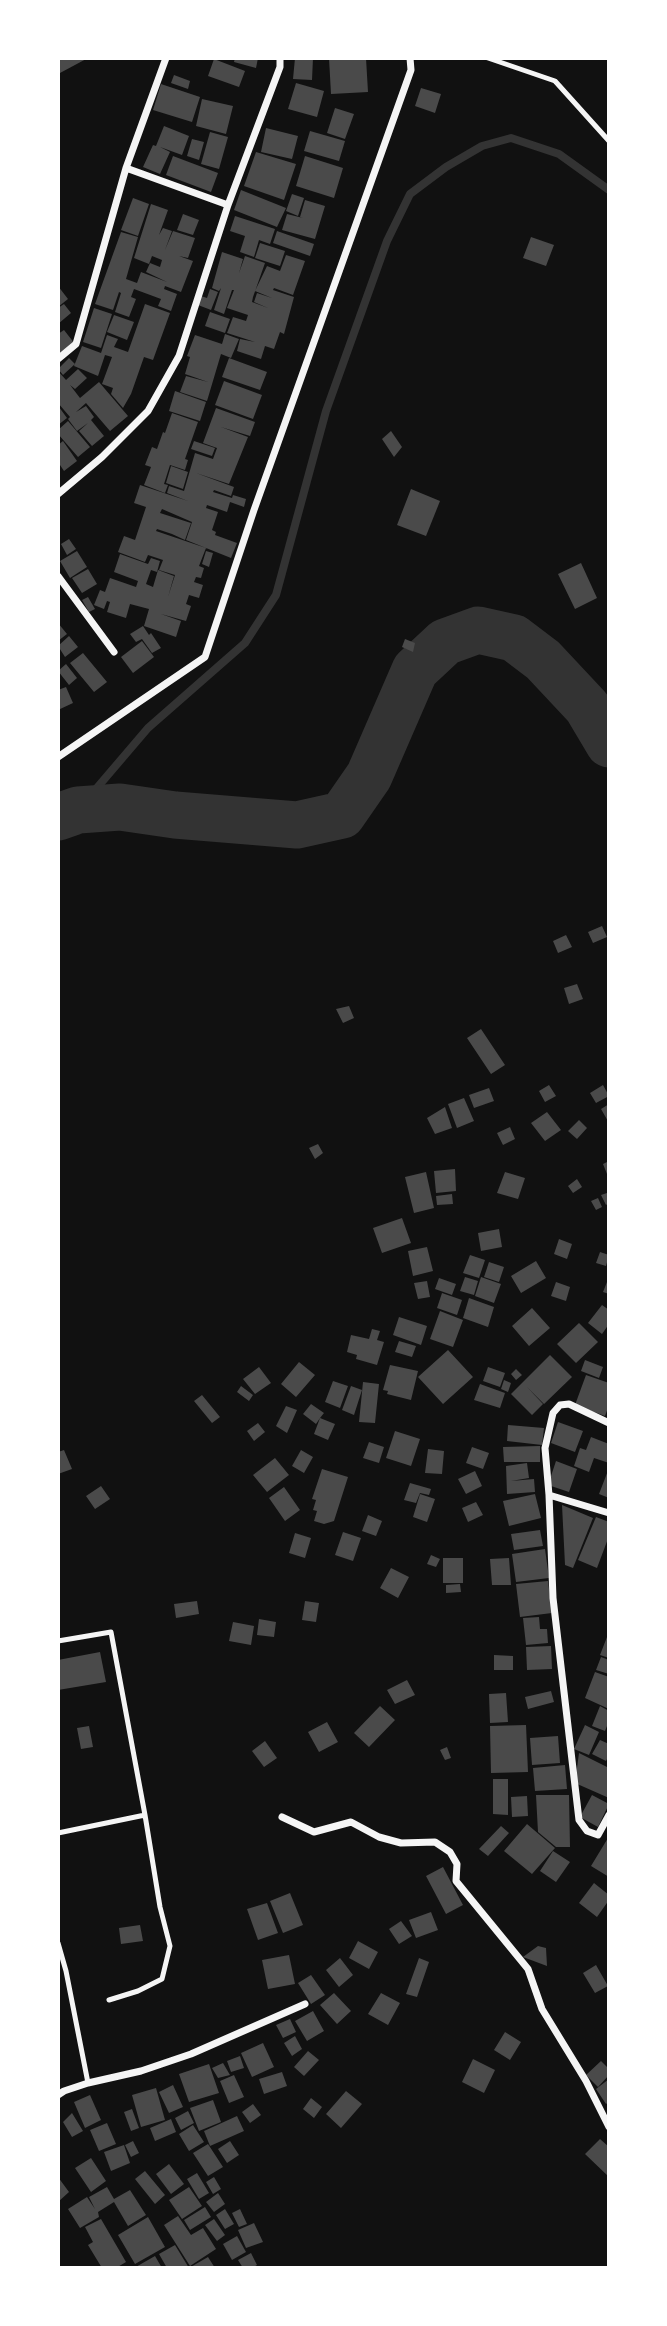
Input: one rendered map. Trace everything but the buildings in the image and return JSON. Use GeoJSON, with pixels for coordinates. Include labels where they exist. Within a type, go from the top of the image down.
{"type":"FeatureCollection","features":[{"type":"Feature","properties":{"kind":"street"},"geometry":{"type":"LineString","coordinates":[[58,359],[76,344],[126,168],[166,58]]}},
{"type":"Feature","properties":{"kind":"street"},"geometry":{"type":"LineString","coordinates":[[58,494],[102,457],[148,411],[179,356],[228,205],[280,67],[280,58]]}},
{"type":"Feature","properties":{"kind":"street"},"geometry":{"type":"LineString","coordinates":[[58,757],[205,657],[254,510],[411,70],[410,58]]}},
{"type":"Feature","properties":{"kind":"street"},"geometry":{"type":"LineString","coordinates":[[126,168],[228,205]]}},
{"type":"Feature","properties":{"kind":"street"},"geometry":{"type":"LineString","coordinates":[[58,576],[114,652]]}},
{"type":"Feature","properties":{"kind":"street"},"geometry":{"type":"LineString","coordinates":[[609,1423],[569,1404],[560,1405],[553,1413],[545,1448],[553,1598],[579,1820],[587,1831],[598,1835],[609,1815]]}},
{"type":"Feature","properties":{"kind":"street"},"geometry":{"type":"LineString","coordinates":[[549,1495],[609,1513]]}},
{"type":"Feature","properties":{"kind":"street"},"geometry":{"type":"LineString","coordinates":[[282,1817],[314,1832],[351,1822],[379,1837],[401,1843],[435,1842],[450,1852],[457,1864],[456,1881],[528,1969],[542,2009],[586,2081],[609,2127]]}},
{"type":"Feature","properties":{"kind":"street"},"geometry":{"type":"LineString","coordinates":[[58,2095],[88,2082],[141,2071],[191,2054],[306,2004]]}},
{"type":"Feature","properties":{"kind":"lane"},"geometry":{"type":"LineString","coordinates":[[488,58],[555,81],[609,141]]}},
{"type":"Feature","properties":{"kind":"lane"},"geometry":{"type":"LineString","coordinates":[[58,1640],[111,1632],[160,1906],[170,1945],[162,1979],[138,1991],[109,2000]]}},
{"type":"Feature","properties":{"kind":"lane"},"geometry":{"type":"LineString","coordinates":[[58,1833],[145,1815]]}},
{"type":"Feature","properties":{"kind":"lane"},"geometry":{"type":"LineString","coordinates":[[58,1943],[88,2082]]}},
{"type":"Feature","properties":{"kind":"waterway"},"geometry":{"type":"LineString","coordinates":[[78,810],[148,728],[245,643],[276,595],[326,411],[387,241],[410,194],[446,167],[482,146],[511,138],[559,154],[609,190]]}},
{"type":"Feature","properties":{"kind":"waterway"},"geometry":{"type":"LineString","coordinates":[[58,817],[78,810],[120,807],[175,815],[297,825],[342,815],[369,776],[415,670],[445,642],[478,630],[514,638],[543,660],[587,707],[609,744]]}}]}
